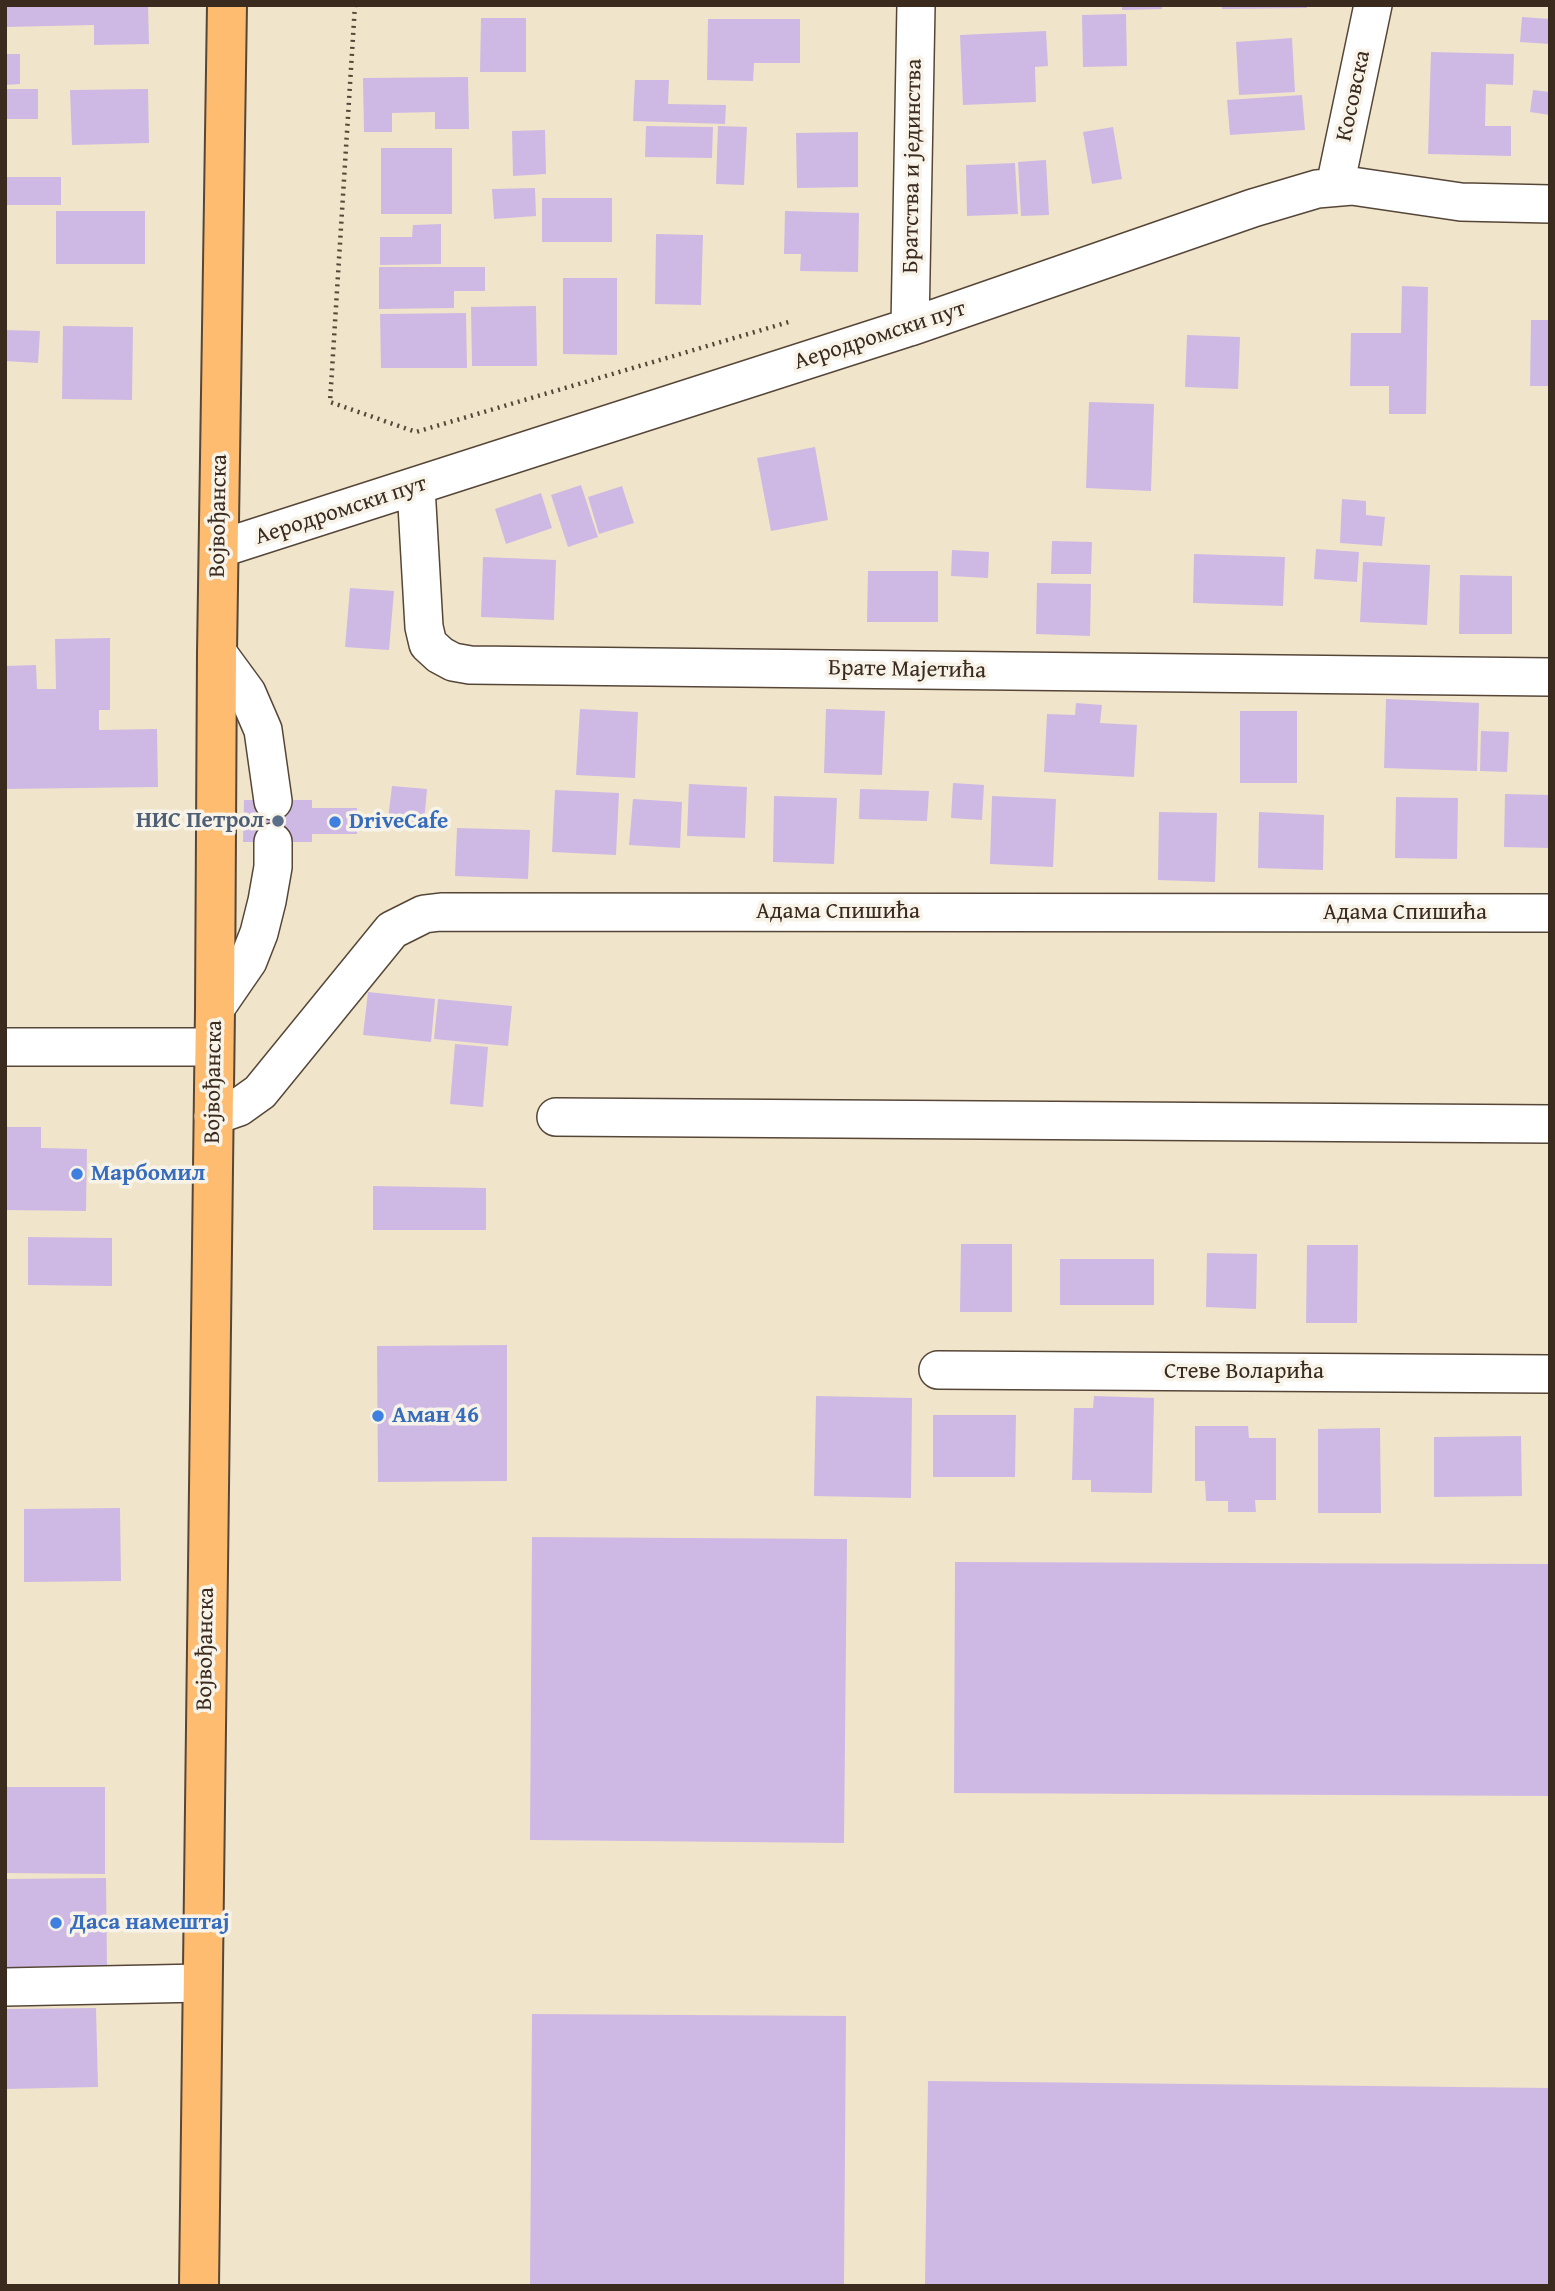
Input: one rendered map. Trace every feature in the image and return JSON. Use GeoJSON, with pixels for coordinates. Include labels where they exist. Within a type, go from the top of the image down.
{"type":"FeatureCollection","features":[{"type":"Feature","properties":{"kind":"main road","name":"Војвођанска"},"geometry":{"type":"LineString","coordinates":[[199,2286],[227,5]]}},
{"type":"Feature","properties":{"kind":"street","name":"Братства и јединства"},"geometry":{"type":"LineString","coordinates":[[910,327],[916,5]]}},
{"type":"Feature","properties":{"kind":"street","name":"Косовска"},"geometry":{"type":"LineString","coordinates":[[1335,186],[1373,5]]}},
{"type":"Feature","properties":{"kind":"street","name":"Аеродромски пут"},"geometry":{"type":"LineString","coordinates":[[219,549],[910,327],[1253,208],[1317,189],[1352,186],[1461,202],[1550,204]]}},
{"type":"Feature","properties":{"kind":"street","name":"Брате Мајетића"},"geometry":{"type":"LineString","coordinates":[[416,487],[424,627],[428,644],[453,662],[470,665],[1550,677]]}},
{"type":"Feature","properties":{"kind":"street"},"geometry":{"type":"LineString","coordinates":[[217,652],[247,694],[262,730],[273,801]]}},
{"type":"Feature","properties":{"kind":"street"},"geometry":{"type":"LineString","coordinates":[[215,1009],[248,961],[259,933],[271,879],[273,842]]}},
{"type":"Feature","properties":{"kind":"street","name":"Адама Спишића"},"geometry":{"type":"LineString","coordinates":[[213,1116],[239,1107],[260,1092],[392,930],[424,914],[1550,913]]}},
{"type":"Feature","properties":{"kind":"street"},"geometry":{"type":"LineString","coordinates":[[5,1046],[214,1047]]}},
{"type":"Feature","properties":{"kind":"street"},"geometry":{"type":"LineString","coordinates":[[556,1116],[1550,1124]]}},
{"type":"Feature","properties":{"kind":"street","name":"Стеве Воларића"},"geometry":{"type":"LineString","coordinates":[[938,1370],[1550,1374]]}},
{"type":"Feature","properties":{"kind":"street"},"geometry":{"type":"LineString","coordinates":[[5,1987],[202,1983]]}},
{"type":"Feature","properties":{"kind":"path"},"geometry":{"type":"LineString","coordinates":[[355,5],[330,402],[416,432]]}},
{"type":"Feature","properties":{"kind":"building"},"geometry":{"type":"Polygon","coordinates":[[[5,5],[148,5],[149,44],[94,45],[94,25],[5,27],[5,5]]]}},
{"type":"Feature","properties":{"kind":"building"},"geometry":{"type":"Polygon","coordinates":[[[1122,5],[1162,5],[1162,9],[1122,10],[1122,5]]]}},
{"type":"Feature","properties":{"kind":"building"},"geometry":{"type":"Polygon","coordinates":[[[1222,5],[1307,5],[1307,8],[1222,9],[1222,5]]]}},
{"type":"Feature","properties":{"kind":"building"},"geometry":{"type":"Polygon","coordinates":[[[1126,14],[1127,66],[1083,67],[1082,15],[1126,14]]]}},
{"type":"Feature","properties":{"kind":"building"},"geometry":{"type":"Polygon","coordinates":[[[1522,17],[1550,19],[1550,44],[1520,42],[1522,17]]]}},
{"type":"Feature","properties":{"kind":"building"},"geometry":{"type":"Polygon","coordinates":[[[481,18],[526,18],[526,72],[480,72],[481,18]]]}},
{"type":"Feature","properties":{"kind":"building"},"geometry":{"type":"Polygon","coordinates":[[[708,19],[800,19],[800,63],[754,63],[753,81],[707,80],[708,19]]]}},
{"type":"Feature","properties":{"kind":"building"},"geometry":{"type":"Polygon","coordinates":[[[1046,31],[1048,66],[1035,67],[1036,102],[963,105],[960,35],[1046,31]]]}},
{"type":"Feature","properties":{"kind":"building"},"geometry":{"type":"Polygon","coordinates":[[[1292,38],[1295,92],[1239,95],[1236,42],[1292,38]]]}},
{"type":"Feature","properties":{"kind":"building"},"geometry":{"type":"Polygon","coordinates":[[[1431,52],[1514,54],[1513,85],[1486,84],[1485,126],[1511,126],[1511,156],[1428,154],[1431,52]]]}},
{"type":"Feature","properties":{"kind":"building"},"geometry":{"type":"Polygon","coordinates":[[[5,54],[20,54],[20,84],[5,85],[5,54]]]}},
{"type":"Feature","properties":{"kind":"building"},"geometry":{"type":"Polygon","coordinates":[[[468,77],[469,129],[435,129],[435,112],[392,113],[392,132],[364,132],[363,78],[468,77]]]}},
{"type":"Feature","properties":{"kind":"building"},"geometry":{"type":"Polygon","coordinates":[[[635,80],[669,80],[668,104],[726,105],[725,124],[633,121],[635,80]]]}},
{"type":"Feature","properties":{"kind":"building"},"geometry":{"type":"Polygon","coordinates":[[[5,89],[38,89],[38,119],[5,119],[5,89]]]}},
{"type":"Feature","properties":{"kind":"building"},"geometry":{"type":"Polygon","coordinates":[[[148,89],[149,143],[72,145],[70,90],[148,89]]]}},
{"type":"Feature","properties":{"kind":"building"},"geometry":{"type":"Polygon","coordinates":[[[1533,90],[1550,92],[1550,115],[1530,112],[1533,90]]]}},
{"type":"Feature","properties":{"kind":"building"},"geometry":{"type":"Polygon","coordinates":[[[1302,95],[1305,130],[1230,135],[1227,100],[1302,95]]]}},
{"type":"Feature","properties":{"kind":"building"},"geometry":{"type":"Polygon","coordinates":[[[646,126],[713,127],[712,158],[645,157],[646,126]]]}},
{"type":"Feature","properties":{"kind":"building"},"geometry":{"type":"Polygon","coordinates":[[[718,126],[747,127],[744,185],[716,184],[718,126]]]}},
{"type":"Feature","properties":{"kind":"building"},"geometry":{"type":"Polygon","coordinates":[[[1113,127],[1122,179],[1092,184],[1083,132],[1113,127]]]}},
{"type":"Feature","properties":{"kind":"building"},"geometry":{"type":"Polygon","coordinates":[[[545,130],[546,174],[513,176],[512,131],[545,130]]]}},
{"type":"Feature","properties":{"kind":"building"},"geometry":{"type":"Polygon","coordinates":[[[858,132],[858,187],[797,188],[796,133],[858,132]]]}},
{"type":"Feature","properties":{"kind":"building"},"geometry":{"type":"Polygon","coordinates":[[[381,148],[452,148],[452,214],[381,214],[381,148]]]}},
{"type":"Feature","properties":{"kind":"building"},"geometry":{"type":"Polygon","coordinates":[[[1046,160],[1049,215],[1021,216],[1018,162],[1046,160]]]}},
{"type":"Feature","properties":{"kind":"building"},"geometry":{"type":"Polygon","coordinates":[[[1015,163],[1018,214],[967,216],[966,165],[1015,163]]]}},
{"type":"Feature","properties":{"kind":"building"},"geometry":{"type":"Polygon","coordinates":[[[5,177],[61,177],[61,205],[5,205],[5,177]]]}},
{"type":"Feature","properties":{"kind":"building"},"geometry":{"type":"Polygon","coordinates":[[[535,188],[536,216],[494,219],[492,189],[535,188]]]}},
{"type":"Feature","properties":{"kind":"building"},"geometry":{"type":"Polygon","coordinates":[[[542,198],[612,198],[612,242],[542,242],[542,198]]]}},
{"type":"Feature","properties":{"kind":"building"},"geometry":{"type":"Polygon","coordinates":[[[56,211],[145,211],[145,264],[56,264],[56,211]]]}},
{"type":"Feature","properties":{"kind":"building"},"geometry":{"type":"Polygon","coordinates":[[[785,211],[859,213],[858,272],[800,271],[801,254],[784,254],[785,211]]]}},
{"type":"Feature","properties":{"kind":"building"},"geometry":{"type":"Polygon","coordinates":[[[441,224],[441,264],[380,265],[380,237],[412,237],[413,225],[441,224]]]}},
{"type":"Feature","properties":{"kind":"building"},"geometry":{"type":"Polygon","coordinates":[[[656,234],[703,235],[701,305],[655,304],[656,234]]]}},
{"type":"Feature","properties":{"kind":"building"},"geometry":{"type":"Polygon","coordinates":[[[379,267],[485,267],[485,291],[454,291],[454,308],[379,309],[379,267]]]}},
{"type":"Feature","properties":{"kind":"building"},"geometry":{"type":"Polygon","coordinates":[[[563,278],[617,278],[617,355],[563,354],[563,278]]]}},
{"type":"Feature","properties":{"kind":"building"},"geometry":{"type":"Polygon","coordinates":[[[1402,286],[1428,287],[1426,414],[1389,414],[1389,386],[1350,386],[1351,333],[1401,333],[1402,286]]]}},
{"type":"Feature","properties":{"kind":"building"},"geometry":{"type":"Polygon","coordinates":[[[536,306],[537,366],[472,366],[471,307],[536,306]]]}},
{"type":"Feature","properties":{"kind":"building"},"geometry":{"type":"Polygon","coordinates":[[[466,313],[467,368],[381,368],[380,314],[466,313]]]}},
{"type":"Feature","properties":{"kind":"building"},"geometry":{"type":"Polygon","coordinates":[[[1531,320],[1550,320],[1550,386],[1530,386],[1531,320]]]}},
{"type":"Feature","properties":{"kind":"building"},"geometry":{"type":"Polygon","coordinates":[[[63,326],[133,327],[132,400],[62,399],[63,326]]]}},
{"type":"Feature","properties":{"kind":"building"},"geometry":{"type":"Polygon","coordinates":[[[5,330],[40,331],[38,363],[5,361],[5,330]]]}},
{"type":"Feature","properties":{"kind":"building"},"geometry":{"type":"Polygon","coordinates":[[[1187,335],[1240,337],[1238,389],[1185,387],[1187,335]]]}},
{"type":"Feature","properties":{"kind":"building"},"geometry":{"type":"Polygon","coordinates":[[[1089,402],[1154,404],[1151,491],[1086,488],[1089,402]]]}},
{"type":"Feature","properties":{"kind":"building"},"geometry":{"type":"Polygon","coordinates":[[[815,447],[828,520],[771,531],[757,458],[815,447]]]}},
{"type":"Feature","properties":{"kind":"building"},"geometry":{"type":"Polygon","coordinates":[[[581,485],[598,537],[568,547],[551,495],[581,485]]]}},
{"type":"Feature","properties":{"kind":"building"},"geometry":{"type":"Polygon","coordinates":[[[622,486],[634,523],[599,534],[588,497],[622,486]]]}},
{"type":"Feature","properties":{"kind":"building"},"geometry":{"type":"Polygon","coordinates":[[[541,493],[552,528],[506,544],[495,509],[541,493]]]}},
{"type":"Feature","properties":{"kind":"building"},"geometry":{"type":"Polygon","coordinates":[[[1342,499],[1366,501],[1366,515],[1385,517],[1382,546],[1340,543],[1342,499]]]}},
{"type":"Feature","properties":{"kind":"building"},"geometry":{"type":"Polygon","coordinates":[[[1052,541],[1092,542],[1091,574],[1051,574],[1052,541]]]}},
{"type":"Feature","properties":{"kind":"building"},"geometry":{"type":"Polygon","coordinates":[[[1316,549],[1359,552],[1357,582],[1314,579],[1316,549]]]}},
{"type":"Feature","properties":{"kind":"building"},"geometry":{"type":"Polygon","coordinates":[[[952,550],[989,552],[988,578],[951,576],[952,550]]]}},
{"type":"Feature","properties":{"kind":"building"},"geometry":{"type":"Polygon","coordinates":[[[1194,554],[1285,557],[1283,606],[1193,603],[1194,554]]]}},
{"type":"Feature","properties":{"kind":"building"},"geometry":{"type":"Polygon","coordinates":[[[483,557],[556,560],[554,620],[481,617],[483,557]]]}},
{"type":"Feature","properties":{"kind":"building"},"geometry":{"type":"Polygon","coordinates":[[[1363,562],[1430,565],[1427,625],[1360,622],[1363,562]]]}},
{"type":"Feature","properties":{"kind":"building"},"geometry":{"type":"Polygon","coordinates":[[[868,571],[938,571],[938,622],[867,622],[868,571]]]}},
{"type":"Feature","properties":{"kind":"building"},"geometry":{"type":"Polygon","coordinates":[[[1460,575],[1512,576],[1512,634],[1459,634],[1460,575]]]}},
{"type":"Feature","properties":{"kind":"building"},"geometry":{"type":"Polygon","coordinates":[[[1037,583],[1091,584],[1090,636],[1036,634],[1037,583]]]}},
{"type":"Feature","properties":{"kind":"building"},"geometry":{"type":"Polygon","coordinates":[[[350,588],[394,591],[389,650],[345,647],[350,588]]]}},
{"type":"Feature","properties":{"kind":"building"},"geometry":{"type":"Polygon","coordinates":[[[110,638],[110,710],[99,710],[99,730],[157,729],[158,787],[5,789],[5,666],[36,665],[37,689],[56,689],[55,639],[110,638]]]}},
{"type":"Feature","properties":{"kind":"building"},"geometry":{"type":"Polygon","coordinates":[[[1386,699],[1479,703],[1477,771],[1384,768],[1386,699]]]}},
{"type":"Feature","properties":{"kind":"building"},"geometry":{"type":"Polygon","coordinates":[[[1076,703],[1102,705],[1100,723],[1137,725],[1134,777],[1044,772],[1047,714],[1075,715],[1076,703]]]}},
{"type":"Feature","properties":{"kind":"building"},"geometry":{"type":"Polygon","coordinates":[[[580,709],[638,712],[635,778],[576,775],[580,709]]]}},
{"type":"Feature","properties":{"kind":"building"},"geometry":{"type":"Polygon","coordinates":[[[826,709],[885,711],[882,775],[824,773],[826,709]]]}},
{"type":"Feature","properties":{"kind":"building"},"geometry":{"type":"Polygon","coordinates":[[[1240,711],[1297,711],[1297,783],[1240,783],[1240,711]]]}},
{"type":"Feature","properties":{"kind":"building"},"geometry":{"type":"Polygon","coordinates":[[[1481,731],[1509,732],[1507,772],[1480,771],[1481,731]]]}},
{"type":"Feature","properties":{"kind":"building"},"geometry":{"type":"Polygon","coordinates":[[[953,783],[984,785],[982,820],[951,818],[953,783]]]}},
{"type":"Feature","properties":{"kind":"building"},"geometry":{"type":"Polygon","coordinates":[[[689,784],[747,787],[745,838],[687,836],[689,784]]]}},
{"type":"Feature","properties":{"kind":"building"},"geometry":{"type":"Polygon","coordinates":[[[392,786],[427,789],[424,823],[388,819],[392,786]]]}},
{"type":"Feature","properties":{"kind":"building"},"geometry":{"type":"Polygon","coordinates":[[[860,789],[929,791],[927,821],[859,819],[860,789]]]}},
{"type":"Feature","properties":{"kind":"building"},"geometry":{"type":"Polygon","coordinates":[[[555,790],[619,793],[616,855],[552,852],[555,790]]]}},
{"type":"Feature","properties":{"kind":"building"},"geometry":{"type":"Polygon","coordinates":[[[1505,794],[1550,795],[1550,848],[1504,847],[1505,794]]]}},
{"type":"Feature","properties":{"kind":"building"},"geometry":{"type":"Polygon","coordinates":[[[774,796],[837,798],[834,864],[773,862],[774,796]]]}},
{"type":"Feature","properties":{"kind":"building"},"geometry":{"type":"Polygon","coordinates":[[[992,796],[1056,799],[1053,867],[990,864],[992,796]]]}},
{"type":"Feature","properties":{"kind":"building"},"geometry":{"type":"Polygon","coordinates":[[[1396,797],[1458,798],[1457,859],[1395,858],[1396,797]]]}},
{"type":"Feature","properties":{"kind":"building"},"geometry":{"type":"Polygon","coordinates":[[[633,799],[682,802],[680,848],[629,845],[633,799]]]}},
{"type":"Feature","properties":{"kind":"building","name":"НИС Петрол"},"geometry":{"type":"Polygon","coordinates":[[[244,800],[312,800],[312,808],[357,808],[357,834],[312,834],[312,842],[243,842],[244,800]]]}},
{"type":"Feature","properties":{"kind":"building"},"geometry":{"type":"Polygon","coordinates":[[[1159,812],[1217,813],[1215,882],[1158,880],[1159,812]]]}},
{"type":"Feature","properties":{"kind":"building"},"geometry":{"type":"Polygon","coordinates":[[[1259,812],[1324,815],[1323,870],[1258,868],[1259,812]]]}},
{"type":"Feature","properties":{"kind":"building"},"geometry":{"type":"Polygon","coordinates":[[[457,828],[530,830],[528,879],[455,876],[457,828]]]}},
{"type":"Feature","properties":{"kind":"building"},"geometry":{"type":"Polygon","coordinates":[[[368,992],[435,999],[431,1042],[363,1035],[368,992]]]}},
{"type":"Feature","properties":{"kind":"building"},"geometry":{"type":"Polygon","coordinates":[[[438,999],[512,1006],[508,1046],[434,1039],[438,999]]]}},
{"type":"Feature","properties":{"kind":"building"},"geometry":{"type":"Polygon","coordinates":[[[455,1044],[488,1047],[483,1107],[450,1104],[455,1044]]]}},
{"type":"Feature","properties":{"kind":"building"},"geometry":{"type":"Polygon","coordinates":[[[5,1127],[41,1127],[41,1148],[87,1149],[86,1211],[5,1210],[5,1127]]]}},
{"type":"Feature","properties":{"kind":"building"},"geometry":{"type":"Polygon","coordinates":[[[373,1186],[486,1188],[486,1230],[373,1230],[373,1186]]]}},
{"type":"Feature","properties":{"kind":"building"},"geometry":{"type":"Polygon","coordinates":[[[28,1237],[112,1238],[112,1286],[28,1285],[28,1237]]]}},
{"type":"Feature","properties":{"kind":"building"},"geometry":{"type":"Polygon","coordinates":[[[961,1244],[1012,1244],[1012,1312],[960,1312],[961,1244]]]}},
{"type":"Feature","properties":{"kind":"building"},"geometry":{"type":"Polygon","coordinates":[[[1307,1245],[1358,1245],[1357,1323],[1306,1323],[1307,1245]]]}},
{"type":"Feature","properties":{"kind":"building"},"geometry":{"type":"Polygon","coordinates":[[[1207,1253],[1257,1254],[1256,1309],[1206,1307],[1207,1253]]]}},
{"type":"Feature","properties":{"kind":"building"},"geometry":{"type":"Polygon","coordinates":[[[1060,1259],[1154,1259],[1154,1305],[1060,1305],[1060,1259]]]}},
{"type":"Feature","properties":{"kind":"building"},"geometry":{"type":"Polygon","coordinates":[[[507,1345],[507,1481],[378,1482],[377,1346],[507,1345]]]}},
{"type":"Feature","properties":{"kind":"building"},"geometry":{"type":"Polygon","coordinates":[[[816,1396],[912,1398],[911,1498],[814,1496],[816,1396]]]}},
{"type":"Feature","properties":{"kind":"building"},"geometry":{"type":"Polygon","coordinates":[[[1094,1396],[1154,1398],[1152,1493],[1091,1492],[1091,1480],[1072,1480],[1074,1408],[1093,1408],[1094,1396]]]}},
{"type":"Feature","properties":{"kind":"building"},"geometry":{"type":"Polygon","coordinates":[[[933,1415],[1016,1415],[1015,1477],[933,1477],[933,1415]]]}},
{"type":"Feature","properties":{"kind":"building"},"geometry":{"type":"Polygon","coordinates":[[[1195,1426],[1248,1426],[1249,1438],[1276,1438],[1276,1500],[1255,1500],[1256,1512],[1228,1512],[1228,1501],[1206,1501],[1205,1481],[1195,1481],[1195,1426]]]}},
{"type":"Feature","properties":{"kind":"building"},"geometry":{"type":"Polygon","coordinates":[[[1380,1428],[1381,1513],[1318,1513],[1318,1429],[1380,1428]]]}},
{"type":"Feature","properties":{"kind":"building"},"geometry":{"type":"Polygon","coordinates":[[[1521,1436],[1522,1496],[1434,1497],[1434,1437],[1521,1436]]]}},
{"type":"Feature","properties":{"kind":"building"},"geometry":{"type":"Polygon","coordinates":[[[120,1508],[121,1581],[24,1582],[24,1509],[120,1508]]]}},
{"type":"Feature","properties":{"kind":"building"},"geometry":{"type":"Polygon","coordinates":[[[532,1537],[847,1539],[844,1843],[530,1840],[532,1537]]]}},
{"type":"Feature","properties":{"kind":"building"},"geometry":{"type":"Polygon","coordinates":[[[955,1562],[1550,1564],[1550,1796],[954,1793],[955,1562]]]}},
{"type":"Feature","properties":{"kind":"building"},"geometry":{"type":"Polygon","coordinates":[[[5,1787],[105,1787],[105,1874],[5,1873],[5,1787]]]}},
{"type":"Feature","properties":{"kind":"building","name":"Даса намештај"},"geometry":{"type":"Polygon","coordinates":[[[106,1878],[107,1967],[5,1969],[5,1879],[106,1878]]]}},
{"type":"Feature","properties":{"kind":"building"},"geometry":{"type":"Polygon","coordinates":[[[96,2008],[98,2087],[5,2089],[5,2009],[96,2008]]]}},
{"type":"Feature","properties":{"kind":"building"},"geometry":{"type":"Polygon","coordinates":[[[532,2014],[846,2016],[844,2286],[530,2286],[532,2014]]]}},
{"type":"Feature","properties":{"kind":"building"},"geometry":{"type":"Polygon","coordinates":[[[928,2081],[1550,2088],[1550,2286],[925,2286],[928,2081]]]}},
{"type":"Feature","properties":{"kind":"place","name":"НИС Петрол"},"geometry":{"type":"Point","coordinates":[278,821]}},
{"type":"Feature","properties":{"kind":"place","name":"DriveCafe"},"geometry":{"type":"Point","coordinates":[335,822]}},
{"type":"Feature","properties":{"kind":"place","name":"Марбомил"},"geometry":{"type":"Point","coordinates":[77,1174]}},
{"type":"Feature","properties":{"kind":"place","name":"Аман 46"},"geometry":{"type":"Point","coordinates":[378,1416]}},
{"type":"Feature","properties":{"kind":"place","name":"Даса намештај"},"geometry":{"type":"Point","coordinates":[56,1923]}}]}
